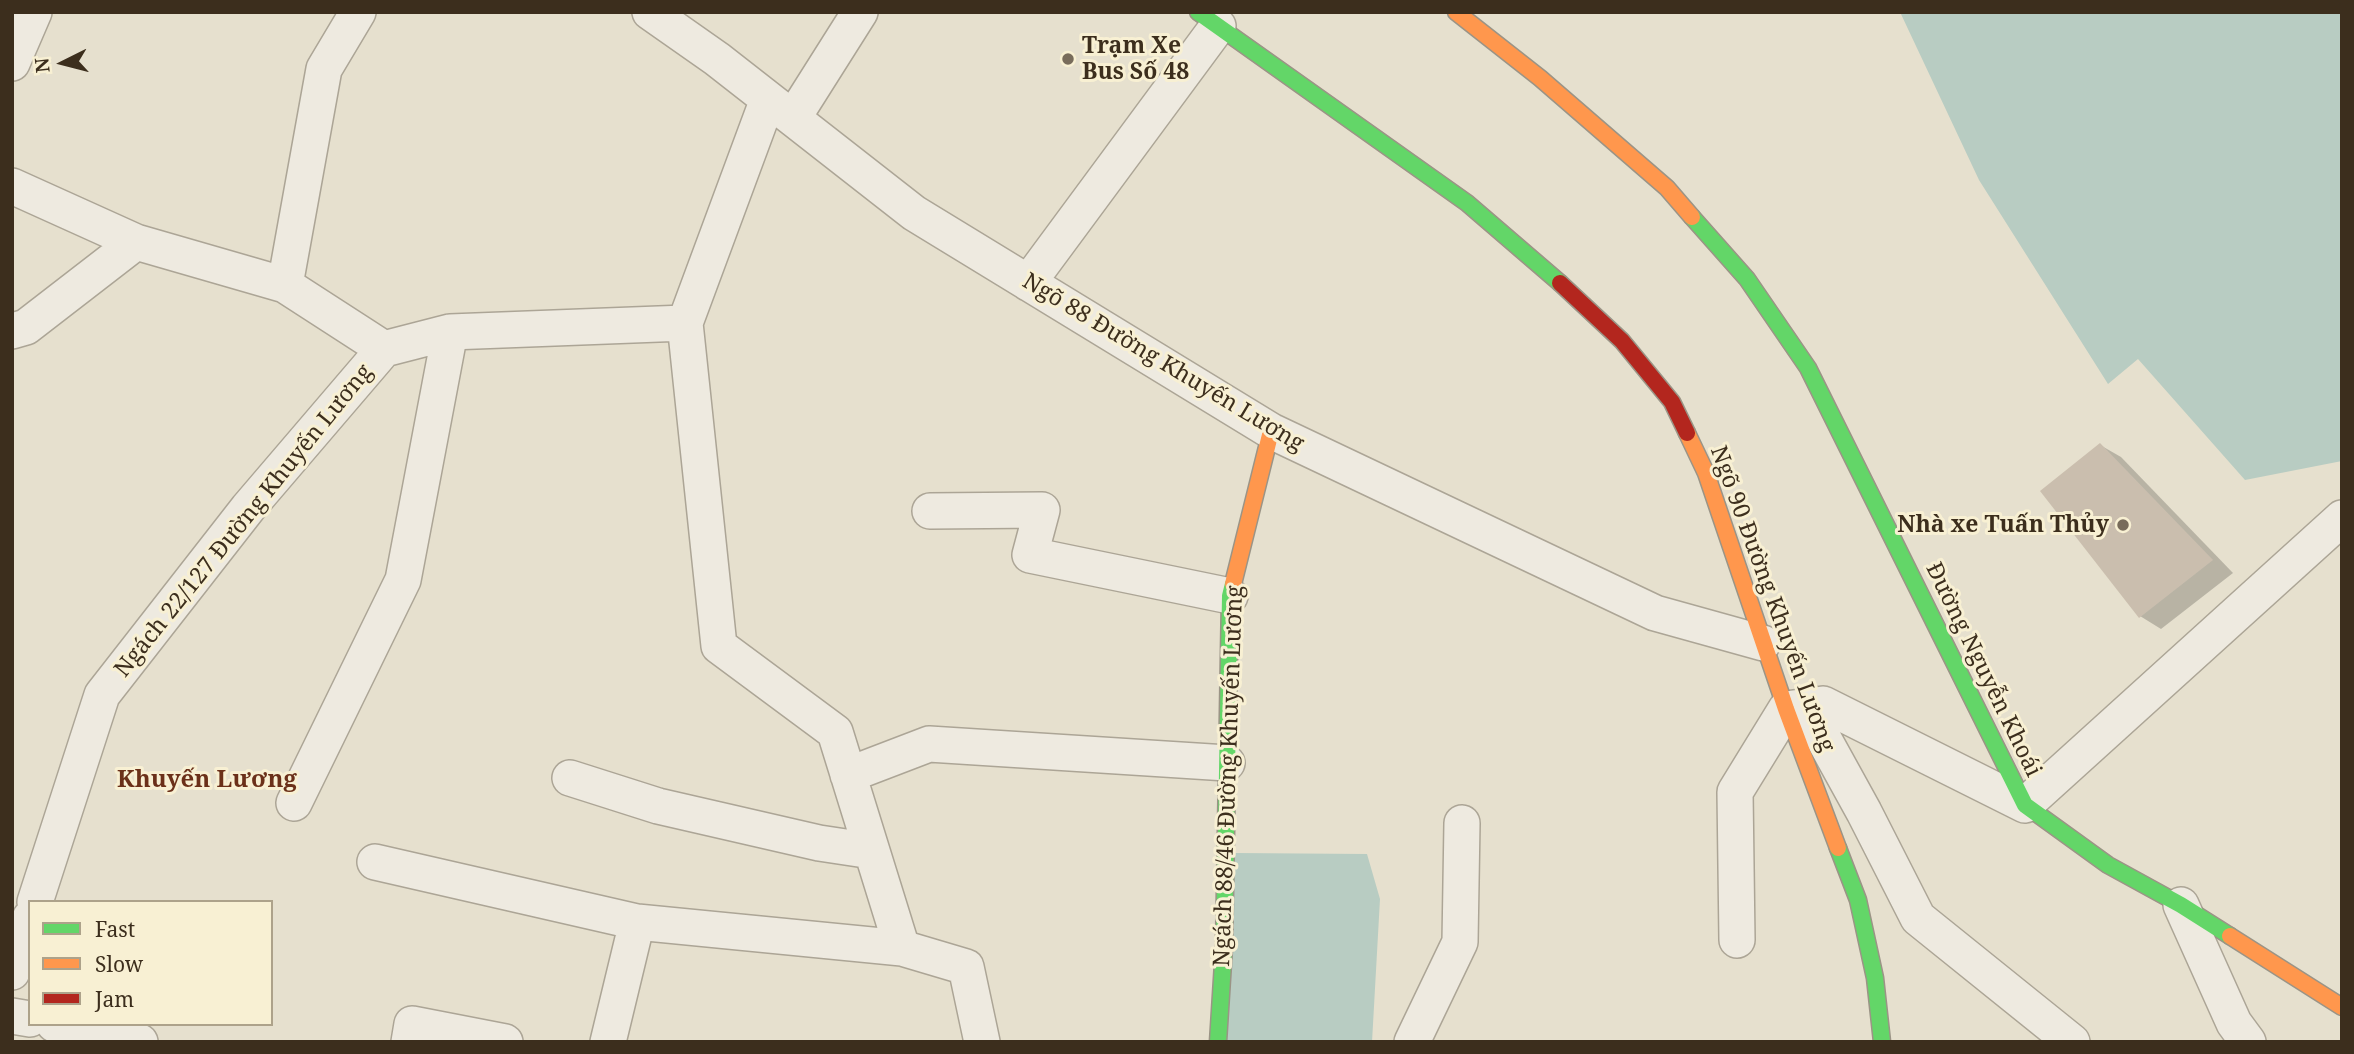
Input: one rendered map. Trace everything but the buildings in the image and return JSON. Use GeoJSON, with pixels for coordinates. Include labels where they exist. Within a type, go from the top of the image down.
{"type":"FeatureCollection","features":[{"type":"Feature","properties":{"kind":"street"},"geometry":{"type":"LineString","coordinates":[[12,64],[34,12]]}},
{"type":"Feature","properties":{"kind":"street"},"geometry":{"type":"LineString","coordinates":[[285,285],[324,69],[358,12]]}},
{"type":"Feature","properties":{"kind":"street","name":"Ngõ 88 Đường Khuyến Lương"},"geometry":{"type":"LineString","coordinates":[[650,12],[717,59],[914,214],[1271,431],[1655,613],[1763,643]]}},
{"type":"Feature","properties":{"kind":"street"},"geometry":{"type":"LineString","coordinates":[[860,12],[781,109],[685,323],[719,646],[835,732],[901,948]]}},
{"type":"Feature","properties":{"kind":"street","name":"Đường Nguyễn Khoái"},"geometry":{"type":"LineString","coordinates":[[1456,12],[1540,78],[1667,188],[1747,279],[1808,368],[2025,806],[2108,865],[2181,905],[2342,1007]]}},
{"type":"Feature","properties":{"kind":"street"},"geometry":{"type":"LineString","coordinates":[[1028,283],[1208,19]]}},
{"type":"Feature","properties":{"kind":"street","name":"Ngõ 90 Đường Khuyến Lương"},"geometry":{"type":"LineString","coordinates":[[1208,19],[1467,203],[1576,297],[1622,341],[1672,402],[1706,473],[1786,709],[1858,900],[1875,978],[1882,1042]]}},
{"type":"Feature","properties":{"kind":"street"},"geometry":{"type":"LineString","coordinates":[[12,186],[135,242],[285,285],[384,349]]}},
{"type":"Feature","properties":{"kind":"street"},"geometry":{"type":"LineString","coordinates":[[12,331],[26,327],[135,242]]}},
{"type":"Feature","properties":{"kind":"street","name":"Ngách 22/127 Đường Khuyến Lương"},"geometry":{"type":"LineString","coordinates":[[36,900],[102,695],[248,508],[384,349],[450,332],[685,323]]}},
{"type":"Feature","properties":{"kind":"street"},"geometry":{"type":"LineString","coordinates":[[294,803],[403,580],[450,332]]}},
{"type":"Feature","properties":{"kind":"street","name":"Ngách 88/46 Đường Khuyến Lương"},"geometry":{"type":"LineString","coordinates":[[1218,1042],[1224,947],[1230,596],[1271,431]]}},
{"type":"Feature","properties":{"kind":"street"},"geometry":{"type":"LineString","coordinates":[[930,511],[1042,510],[1030,555],[1230,596]]}},
{"type":"Feature","properties":{"kind":"street"},"geometry":{"type":"LineString","coordinates":[[1786,709],[1823,704],[2025,806],[2342,517]]}},
{"type":"Feature","properties":{"kind":"street"},"geometry":{"type":"LineString","coordinates":[[1737,940],[1735,792],[1786,709]]}},
{"type":"Feature","properties":{"kind":"street"},"geometry":{"type":"LineString","coordinates":[[1786,709],[1821,734],[1918,918],[2072,1042]]}},
{"type":"Feature","properties":{"kind":"street"},"geometry":{"type":"LineString","coordinates":[[848,775],[929,744],[1227,763]]}},
{"type":"Feature","properties":{"kind":"street"},"geometry":{"type":"LineString","coordinates":[[570,778],[658,806],[820,843],[872,851]]}},
{"type":"Feature","properties":{"kind":"street"},"geometry":{"type":"LineString","coordinates":[[1412,1042],[1460,942],[1462,823]]}},
{"type":"Feature","properties":{"kind":"street"},"geometry":{"type":"LineString","coordinates":[[375,862],[637,922],[901,948],[966,967],[982,1042]]}},
{"type":"Feature","properties":{"kind":"street"},"geometry":{"type":"LineString","coordinates":[[2181,905],[2234,1023],[2248,1042]]}},
{"type":"Feature","properties":{"kind":"street"},"geometry":{"type":"LineString","coordinates":[[608,1042],[637,922]]}},
{"type":"Feature","properties":{"kind":"street"},"geometry":{"type":"LineString","coordinates":[[12,972],[28,924]]}},
{"type":"Feature","properties":{"kind":"street"},"geometry":{"type":"LineString","coordinates":[[409,1042],[412,1024],[505,1042]]}},
{"type":"Feature","properties":{"kind":"street"},"geometry":{"type":"LineString","coordinates":[[64,1026],[140,1042]]}},
{"type":"Feature","properties":{"kind":"shaded area"},"geometry":{"type":"Polygon","coordinates":[[[1900,12],[2342,12],[2342,461],[2245,480],[2138,359],[2108,384],[1979,180],[1900,12]]]}},
{"type":"Feature","properties":{"kind":"shaded area"},"geometry":{"type":"Polygon","coordinates":[[[1235,853],[1367,854],[1380,899],[1372,1042],[1225,1042],[1235,853]]]}},
{"type":"Feature","properties":{"kind":"traffic: fast"},"geometry":{"type":"LineString","coordinates":[[1198,12],[1467,203],[1560,283]]}},
{"type":"Feature","properties":{"kind":"traffic: fast"},"geometry":{"type":"LineString","coordinates":[[1692,217],[1747,279],[1808,368],[2025,805],[2108,865],[2181,905],[2230,936]]}},
{"type":"Feature","properties":{"kind":"traffic: fast"},"geometry":{"type":"LineString","coordinates":[[1218,1042],[1224,947],[1230,596],[1233,584]]}},
{"type":"Feature","properties":{"kind":"traffic: fast"},"geometry":{"type":"LineString","coordinates":[[1838,848],[1858,900],[1875,978],[1882,1042]]}},
{"type":"Feature","properties":{"kind":"traffic: slow"},"geometry":{"type":"LineString","coordinates":[[1456,12],[1540,78],[1667,188],[1692,217]]}},
{"type":"Feature","properties":{"kind":"traffic: slow"},"geometry":{"type":"LineString","coordinates":[[1233,584],[1271,431]]}},
{"type":"Feature","properties":{"kind":"traffic: slow"},"geometry":{"type":"LineString","coordinates":[[1687,433],[1706,473],[1786,709],[1838,848]]}},
{"type":"Feature","properties":{"kind":"traffic: slow"},"geometry":{"type":"LineString","coordinates":[[2230,936],[2342,1007]]}},
{"type":"Feature","properties":{"kind":"traffic: jam"},"geometry":{"type":"LineString","coordinates":[[1560,283],[1622,341],[1672,402],[1687,433]]}},
{"type":"Feature","properties":{"kind":"place","name":"Trạm Xe Bus Số 48"},"geometry":{"type":"Point","coordinates":[1068,59]}},
{"type":"Feature","properties":{"kind":"place","name":"Nhà xe Tuấn Thủy"},"geometry":{"type":"Point","coordinates":[2123,525]}},
{"type":"Feature","properties":{"kind":"district","name":"Khuyến Lương"},"geometry":{"type":"Point","coordinates":[207,780]}}]}
